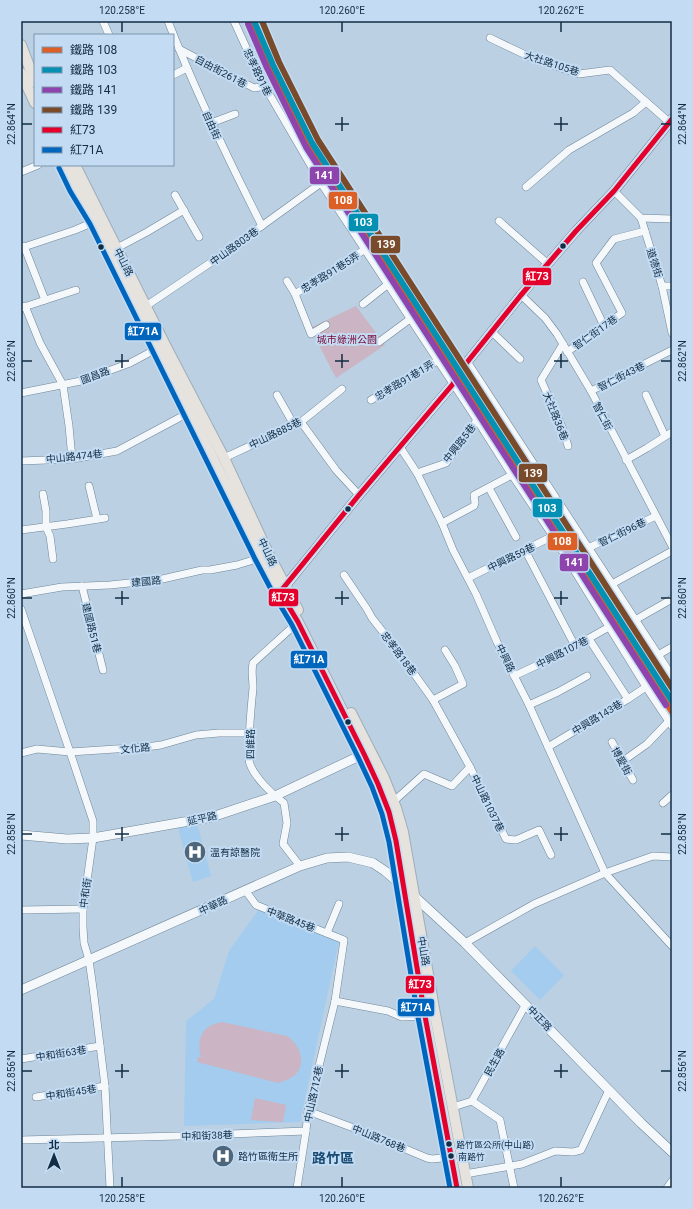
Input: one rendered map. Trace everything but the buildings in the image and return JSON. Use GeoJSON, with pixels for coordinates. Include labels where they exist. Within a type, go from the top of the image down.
{"type":"FeatureCollection","features":[{"type":"Feature","properties":{"kind":"main road"},"geometry":{"type":"LineString","coordinates":[[21,45],[34,79]]}},
{"type":"Feature","properties":{"kind":"main road"},"geometry":{"type":"LineString","coordinates":[[21,73],[34,101]]}},
{"type":"Feature","properties":{"kind":"main road","name":"中山路"},"geometry":{"type":"LineString","coordinates":[[66,166],[162,347],[224,458],[265,554]]}},
{"type":"Feature","properties":{"kind":"main road","name":"中山路"},"geometry":{"type":"LineString","coordinates":[[76,166],[146,306],[190,412],[368,752],[389,812],[396,840],[404,888],[430,1015],[453,1107],[468,1188]]}},
{"type":"Feature","properties":{"kind":"main road","name":"中山路"},"geometry":{"type":"LineString","coordinates":[[283,589],[298,622],[368,752],[384,778],[403,832],[414,896],[430,1015],[457,1188]]}},
{"type":"Feature","properties":{"kind":"street"},"geometry":{"type":"LineString","coordinates":[[103,21],[109,34]]}},
{"type":"Feature","properties":{"kind":"street","name":"自由街"},"geometry":{"type":"LineString","coordinates":[[168,21],[173,34]]}},
{"type":"Feature","properties":{"kind":"street","name":"忠孝路91巷"},"geometry":{"type":"LineString","coordinates":[[234,21],[265,86],[321,183],[553,536],[646,687],[670,723]]}},
{"type":"Feature","properties":{"kind":"street","name":"自由街"},"geometry":{"type":"LineString","coordinates":[[174,36],[226,156],[262,226]]}},
{"type":"Feature","properties":{"kind":"street","name":"大社路105巷"},"geometry":{"type":"LineString","coordinates":[[490,38],[532,58],[579,74],[610,70],[646,102],[671,120]]}},
{"type":"Feature","properties":{"kind":"street","name":"自由街261巷"},"geometry":{"type":"LineString","coordinates":[[179,49],[254,88],[265,86]]}},
{"type":"Feature","properties":{"kind":"street"},"geometry":{"type":"LineString","coordinates":[[174,74],[187,68]]}},
{"type":"Feature","properties":{"kind":"street"},"geometry":{"type":"LineString","coordinates":[[526,187],[569,150],[633,113],[646,102]]}},
{"type":"Feature","properties":{"kind":"street"},"geometry":{"type":"LineString","coordinates":[[211,122],[235,114]]}},
{"type":"Feature","properties":{"kind":"street"},"geometry":{"type":"LineString","coordinates":[[283,589],[358,495],[453,384],[460,371],[468,363],[521,295],[576,231],[614,191],[671,120]]}},
{"type":"Feature","properties":{"kind":"street"},"geometry":{"type":"LineString","coordinates":[[21,172],[36,166]]}},
{"type":"Feature","properties":{"kind":"street","name":"中山路803巷"},"geometry":{"type":"LineString","coordinates":[[146,306],[216,259],[321,183]]}},
{"type":"Feature","properties":{"kind":"street"},"geometry":{"type":"LineString","coordinates":[[614,191],[641,218],[672,219]]}},
{"type":"Feature","properties":{"kind":"street"},"geometry":{"type":"LineString","coordinates":[[175,195],[199,237]]}},
{"type":"Feature","properties":{"kind":"street"},"geometry":{"type":"LineString","coordinates":[[117,248],[184,210]]}},
{"type":"Feature","properties":{"kind":"street","name":"道德街"},"geometry":{"type":"LineString","coordinates":[[641,218],[662,286],[672,332]]}},
{"type":"Feature","properties":{"kind":"street"},"geometry":{"type":"LineString","coordinates":[[45,300],[23,247],[75,230],[96,221]]}},
{"type":"Feature","properties":{"kind":"street"},"geometry":{"type":"LineString","coordinates":[[499,221],[548,264]]}},
{"type":"Feature","properties":{"kind":"street","name":"智仁街17巷"},"geometry":{"type":"LineString","coordinates":[[567,352],[622,313],[596,263],[614,239],[645,231]]}},
{"type":"Feature","properties":{"kind":"street","name":"忠孝路91巷5弄"},"geometry":{"type":"LineString","coordinates":[[295,294],[364,250]]}},
{"type":"Feature","properties":{"kind":"street","name":"忠孝路91巷5弄"},"geometry":{"type":"LineString","coordinates":[[287,280],[295,294],[311,334],[326,325]]}},
{"type":"Feature","properties":{"kind":"street"},"geometry":{"type":"LineString","coordinates":[[583,282],[604,326]]}},
{"type":"Feature","properties":{"kind":"street"},"geometry":{"type":"LineString","coordinates":[[363,304],[387,285]]}},
{"type":"Feature","properties":{"kind":"street"},"geometry":{"type":"LineString","coordinates":[[662,286],[672,286]]}},
{"type":"Feature","properties":{"kind":"street"},"geometry":{"type":"LineString","coordinates":[[72,459],[64,385],[40,343],[23,307],[76,290]]}},
{"type":"Feature","properties":{"kind":"street","name":"智仁街"},"geometry":{"type":"LineString","coordinates":[[521,295],[545,318],[557,334],[591,391],[672,546]]}},
{"type":"Feature","properties":{"kind":"street"},"geometry":{"type":"LineString","coordinates":[[379,342],[410,319]]}},
{"type":"Feature","properties":{"kind":"street"},"geometry":{"type":"LineString","coordinates":[[492,332],[520,358]]}},
{"type":"Feature","properties":{"kind":"street","name":"大社路36巷"},"geometry":{"type":"LineString","coordinates":[[563,344],[541,380],[562,427],[568,446]]}},
{"type":"Feature","properties":{"kind":"street","name":"國昌路"},"geometry":{"type":"LineString","coordinates":[[21,393],[81,381],[130,362],[162,347]]}},
{"type":"Feature","properties":{"kind":"street","name":"智仁街43巷"},"geometry":{"type":"LineString","coordinates":[[591,391],[672,350]]}},
{"type":"Feature","properties":{"kind":"street","name":"忠孝路91巷1弄"},"geometry":{"type":"LineString","coordinates":[[371,400],[437,360]]}},
{"type":"Feature","properties":{"kind":"street"},"geometry":{"type":"LineString","coordinates":[[468,363],[672,676]]}},
{"type":"Feature","properties":{"kind":"street","name":"中山路885巷"},"geometry":{"type":"LineString","coordinates":[[224,458],[301,422],[342,389]]}},
{"type":"Feature","properties":{"kind":"street"},"geometry":{"type":"LineString","coordinates":[[277,395],[294,425]]}},
{"type":"Feature","properties":{"kind":"street"},"geometry":{"type":"LineString","coordinates":[[646,395],[665,436]]}},
{"type":"Feature","properties":{"kind":"street","name":"中山路474巷"},"geometry":{"type":"LineString","coordinates":[[21,461],[72,459],[117,451],[190,412]]}},
{"type":"Feature","properties":{"kind":"street","name":"中興路5巷"},"geometry":{"type":"LineString","coordinates":[[417,473],[446,463],[477,420]]}},
{"type":"Feature","properties":{"kind":"street"},"geometry":{"type":"LineString","coordinates":[[301,422],[336,470],[358,495]]}},
{"type":"Feature","properties":{"kind":"street"},"geometry":{"type":"LineString","coordinates":[[626,460],[672,432]]}},
{"type":"Feature","properties":{"kind":"street","name":"中興路"},"geometry":{"type":"LineString","coordinates":[[400,447],[417,473],[442,523],[453,550],[529,705],[605,873],[672,946]]}},
{"type":"Feature","properties":{"kind":"street"},"geometry":{"type":"LineString","coordinates":[[442,523],[474,506],[474,495],[512,475]]}},
{"type":"Feature","properties":{"kind":"street"},"geometry":{"type":"LineString","coordinates":[[89,486],[97,519]]}},
{"type":"Feature","properties":{"kind":"street"},"geometry":{"type":"LineString","coordinates":[[489,488],[516,537]]}},
{"type":"Feature","properties":{"kind":"street"},"geometry":{"type":"LineString","coordinates":[[43,494],[46,511],[46,527],[50,536],[53,559]]}},
{"type":"Feature","properties":{"kind":"street","name":"智仁街96巷"},"geometry":{"type":"LineString","coordinates":[[588,548],[656,516]]}},
{"type":"Feature","properties":{"kind":"street"},"geometry":{"type":"LineString","coordinates":[[21,530],[105,518]]}},
{"type":"Feature","properties":{"kind":"street","name":"中興路59巷"},"geometry":{"type":"LineString","coordinates":[[468,578],[553,536]]}},
{"type":"Feature","properties":{"kind":"street"},"geometry":{"type":"LineString","coordinates":[[525,550],[575,646]]}},
{"type":"Feature","properties":{"kind":"street"},"geometry":{"type":"LineString","coordinates":[[612,584],[672,551]]}},
{"type":"Feature","properties":{"kind":"street","name":"建國路"},"geometry":{"type":"LineString","coordinates":[[21,594],[82,586],[110,585],[158,580],[250,561],[265,554]]}},
{"type":"Feature","properties":{"kind":"street","name":"忠孝路18巷"},"geometry":{"type":"LineString","coordinates":[[344,575],[372,618],[433,700],[452,732]]}},
{"type":"Feature","properties":{"kind":"street","name":"建國路51巷"},"geometry":{"type":"LineString","coordinates":[[82,586],[103,670]]}},
{"type":"Feature","properties":{"kind":"street"},"geometry":{"type":"LineString","coordinates":[[635,620],[672,599]]}},
{"type":"Feature","properties":{"kind":"street","name":"中和街"},"geometry":{"type":"LineString","coordinates":[[21,609],[24,623],[93,821],[93,838],[83,909],[84,943],[89,960],[105,1086],[110,1188]]}},
{"type":"Feature","properties":{"kind":"street","name":"四維路"},"geometry":{"type":"LineString","coordinates":[[298,622],[253,664],[249,762],[263,782],[275,796],[284,803],[287,823],[283,844],[300,866]]}},
{"type":"Feature","properties":{"kind":"street","name":"中興路107巷"},"geometry":{"type":"LineString","coordinates":[[514,676],[589,639],[609,627]]}},
{"type":"Feature","properties":{"kind":"street"},"geometry":{"type":"LineString","coordinates":[[589,639],[628,699]]}},
{"type":"Feature","properties":{"kind":"street"},"geometry":{"type":"LineString","coordinates":[[658,655],[672,647]]}},
{"type":"Feature","properties":{"kind":"street"},"geometry":{"type":"LineString","coordinates":[[433,700],[463,684],[446,650]]}},
{"type":"Feature","properties":{"kind":"street"},"geometry":{"type":"LineString","coordinates":[[529,705],[588,676]]}},
{"type":"Feature","properties":{"kind":"street","name":"中興路143巷"},"geometry":{"type":"LineString","coordinates":[[548,746],[646,687]]}},
{"type":"Feature","properties":{"kind":"street"},"geometry":{"type":"LineString","coordinates":[[623,761],[647,744],[670,723]]}},
{"type":"Feature","properties":{"kind":"street","name":"中山路1037巷"},"geometry":{"type":"LineString","coordinates":[[452,732],[506,839],[516,840],[540,830],[551,855]]}},
{"type":"Feature","properties":{"kind":"street","name":"文化路"},"geometry":{"type":"LineString","coordinates":[[21,753],[37,749],[70,752],[146,747],[161,745],[196,735],[249,733]]}},
{"type":"Feature","properties":{"kind":"street","name":"博愛街"},"geometry":{"type":"LineString","coordinates":[[612,742],[633,780]]}},
{"type":"Feature","properties":{"kind":"street","name":"延平路"},"geometry":{"type":"LineString","coordinates":[[21,835],[67,839],[93,838],[212,817],[275,796],[368,752]]}},
{"type":"Feature","properties":{"kind":"street"},"geometry":{"type":"LineString","coordinates":[[393,802],[424,774],[452,786],[470,767]]}},
{"type":"Feature","properties":{"kind":"street"},"geometry":{"type":"LineString","coordinates":[[663,803],[672,795]]}},
{"type":"Feature","properties":{"kind":"street"},"geometry":{"type":"LineString","coordinates":[[465,942],[534,904],[605,873],[652,856],[672,857]]}},
{"type":"Feature","properties":{"kind":"street","name":"中華路"},"geometry":{"type":"LineString","coordinates":[[21,990],[300,866],[327,858],[348,857],[373,863],[404,888]]}},
{"type":"Feature","properties":{"kind":"street","name":"中正路"},"geometry":{"type":"LineString","coordinates":[[404,888],[465,942],[641,1123],[672,1152]]}},
{"type":"Feature","properties":{"kind":"street","name":"中華路45巷"},"geometry":{"type":"LineString","coordinates":[[245,890],[256,906],[344,940]]}},
{"type":"Feature","properties":{"kind":"street"},"geometry":{"type":"LineString","coordinates":[[327,933],[339,904]]}},
{"type":"Feature","properties":{"kind":"street"},"geometry":{"type":"LineString","coordinates":[[21,910],[83,909]]}},
{"type":"Feature","properties":{"kind":"street","name":"中山路712巷"},"geometry":{"type":"LineString","coordinates":[[297,1188],[308,1111],[335,1001],[344,940]]}},
{"type":"Feature","properties":{"kind":"street"},"geometry":{"type":"LineString","coordinates":[[335,1001],[388,1011],[402,1017],[430,1015]]}},
{"type":"Feature","properties":{"kind":"street","name":"民生路"},"geometry":{"type":"LineString","coordinates":[[472,1101],[526,1004]]}},
{"type":"Feature","properties":{"kind":"street","name":"中和街63巷"},"geometry":{"type":"LineString","coordinates":[[21,1059],[100,1046]]}},
{"type":"Feature","properties":{"kind":"street","name":"中和街45巷"},"geometry":{"type":"LineString","coordinates":[[36,1097],[105,1086]]}},
{"type":"Feature","properties":{"kind":"street"},"geometry":{"type":"LineString","coordinates":[[465,1174],[522,1164],[555,1152],[573,1152],[581,1150],[609,1090]]}},
{"type":"Feature","properties":{"kind":"street"},"geometry":{"type":"LineString","coordinates":[[453,1107],[472,1101],[500,1120],[514,1188]]}},
{"type":"Feature","properties":{"kind":"street","name":"中山路768巷"},"geometry":{"type":"LineString","coordinates":[[308,1111],[367,1133],[427,1158],[452,1157]]}},
{"type":"Feature","properties":{"kind":"street","name":"中和街38巷"},"geometry":{"type":"LineString","coordinates":[[21,1140],[306,1131]]}},
{"type":"Feature","properties":{"kind":"street"},"geometry":{"type":"LineString","coordinates":[[667,1188],[672,1181]]}},
{"type":"Feature","properties":{"kind":"shaded area","name":"溫有諒醫院"},"geometry":{"type":"Polygon","coordinates":[[[197,823],[211,876],[193,882],[178,828],[197,823]]]}},
{"type":"Feature","properties":{"kind":"shaded area"},"geometry":{"type":"Polygon","coordinates":[[[259,909],[339,941],[300,1122],[184,1126],[186,1021],[214,999],[229,951],[259,909]]]}},
{"type":"Feature","properties":{"kind":"shaded area"},"geometry":{"type":"Polygon","coordinates":[[[535,946],[564,975],[540,1000],[511,971],[535,946]]]}},
{"type":"Feature","properties":{"kind":"green space","name":"城市綠洲公園"},"geometry":{"type":"Polygon","coordinates":[[[356,306],[385,345],[336,378],[310,328],[356,306]]]}},
{"type":"Feature","properties":{"kind":"green space"},"geometry":{"type":"Polygon","coordinates":[[[222,1022],[287,1036],[298,1048],[300,1054],[301,1064],[296,1074],[287,1080],[278,1083],[197,1062],[198,1057],[201,1057],[199,1044],[202,1034],[210,1026],[222,1022]]]}},
{"type":"Feature","properties":{"kind":"green space"},"geometry":{"type":"Polygon","coordinates":[[[255,1098],[286,1105],[283,1122],[251,1120],[255,1098]]]}},
{"type":"Feature","properties":{"kind":"rail line","name":"108"},"geometry":{"type":"LineString","coordinates":[[249,21],[269,68],[308,146],[672,712]]}},
{"type":"Feature","properties":{"kind":"rail line","name":"103"},"geometry":{"type":"LineString","coordinates":[[254,21],[273,65],[312,143],[672,701]]}},
{"type":"Feature","properties":{"kind":"rail line","name":"139"},"geometry":{"type":"LineString","coordinates":[[262,21],[279,62],[318,140],[672,688]]}},
{"type":"Feature","properties":{"kind":"rail line","name":"141"},"geometry":{"type":"LineString","coordinates":[[248,24],[267,68],[306,147],[666,705]]}},
{"type":"Feature","properties":{"kind":"transit line","name":"紅73"},"geometry":{"type":"LineString","coordinates":[[457,1188],[425,1016],[396,841],[389,812],[364,754],[298,622],[280,592],[359,495],[453,384],[460,371],[521,295],[576,231],[614,191],[672,119]]}},
{"type":"Feature","properties":{"kind":"transit line","name":"紅71A"},"geometry":{"type":"LineString","coordinates":[[59,168],[70,191],[90,224],[255,559],[292,625],[372,787],[382,814],[389,842],[418,1017],[450,1188]]}},
{"type":"Feature","properties":{"kind":"place","name":"溫有諒醫院"},"geometry":{"type":"Point","coordinates":[195,852]}},
{"type":"Feature","properties":{"kind":"place","name":"路竹區公所(中山路)"},"geometry":{"type":"Point","coordinates":[449,1144]}},
{"type":"Feature","properties":{"kind":"place","name":"路竹區衛生所"},"geometry":{"type":"Point","coordinates":[223,1156]}},
{"type":"Feature","properties":{"kind":"place","name":"南路竹"},"geometry":{"type":"Point","coordinates":[451,1156]}},
{"type":"Feature","properties":{"kind":"district","name":"路竹區"},"geometry":{"type":"Point","coordinates":[333,1158]}}]}
